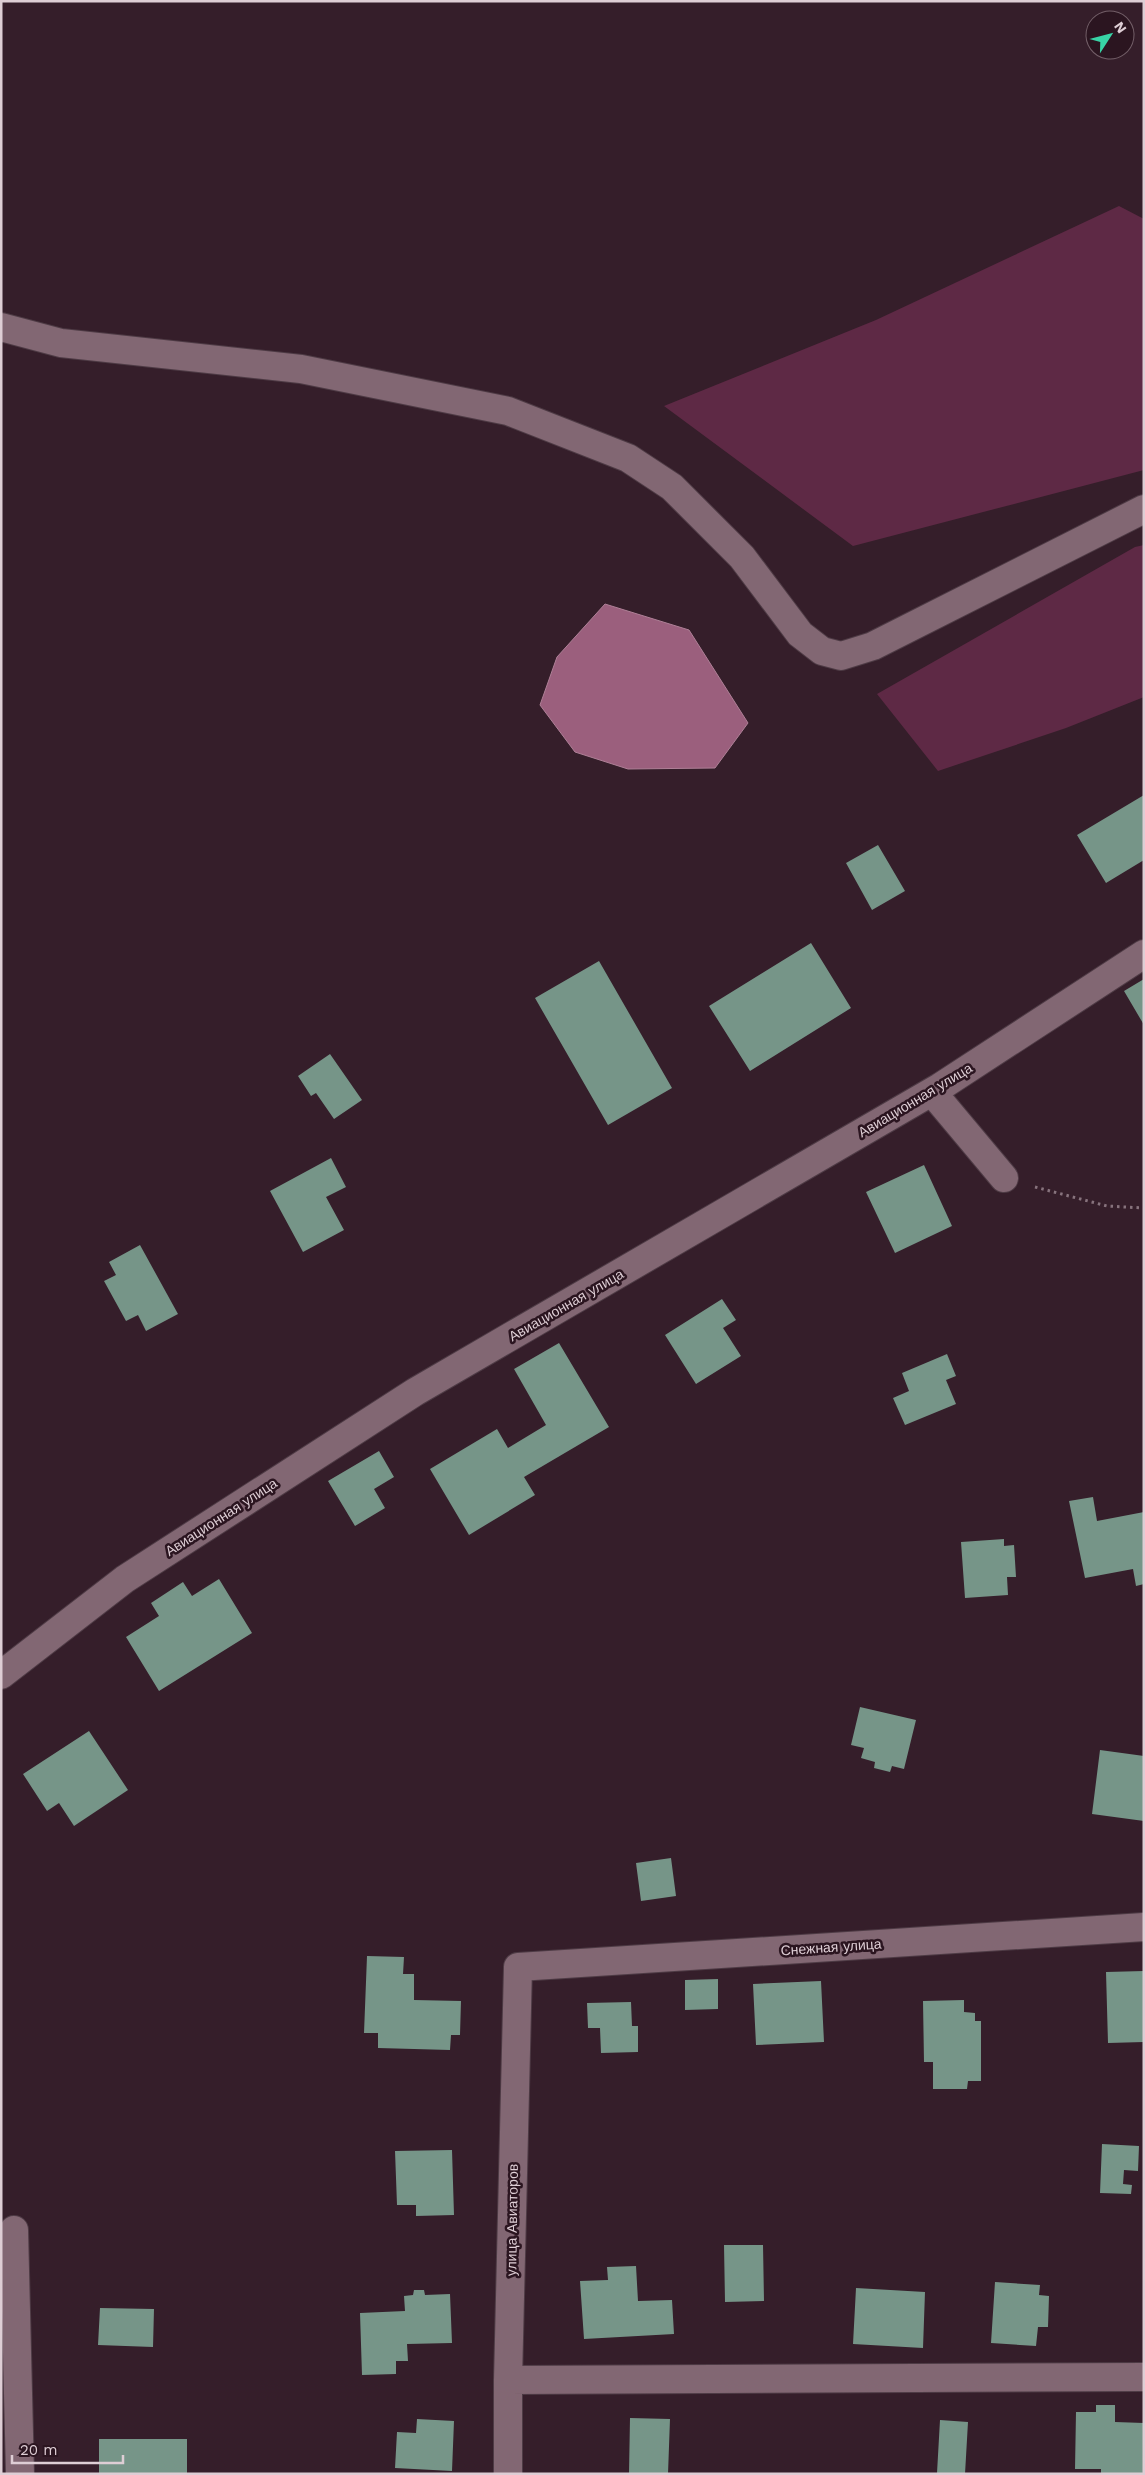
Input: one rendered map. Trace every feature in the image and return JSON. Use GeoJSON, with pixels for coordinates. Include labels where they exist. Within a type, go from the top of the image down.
{"type":"FeatureCollection","features":[{"type":"Feature","properties":{"kind":"street"},"geometry":{"type":"LineString","coordinates":[[1,327],[61,343],[301,369],[508,411],[628,458],[672,487],[742,557],[800,634],[822,651],[842,656],[873,646],[1144,509]]}},
{"type":"Feature","properties":{"kind":"street","name":"Авиационная улица"},"geometry":{"type":"LineString","coordinates":[[1,1675],[125,1580],[415,1392],[932,1092],[1144,954]]}},
{"type":"Feature","properties":{"kind":"street"},"geometry":{"type":"LineString","coordinates":[[932,1092],[1004,1178]]}},
{"type":"Feature","properties":{"kind":"street","name":"Снежная улица"},"geometry":{"type":"LineString","coordinates":[[518,1967],[1144,1927]]}},
{"type":"Feature","properties":{"kind":"street","name":"улица Авиаторов"},"geometry":{"type":"LineString","coordinates":[[508,2474],[508,2380],[518,1967]]}},
{"type":"Feature","properties":{"kind":"street"},"geometry":{"type":"LineString","coordinates":[[14,2230],[20,2474]]}},
{"type":"Feature","properties":{"kind":"street"},"geometry":{"type":"LineString","coordinates":[[508,2380],[1144,2377]]}},
{"type":"Feature","properties":{"kind":"path"},"geometry":{"type":"LineString","coordinates":[[1004,1178],[1107,1206],[1144,1208]]}},
{"type":"Feature","properties":{"kind":"shaded area"},"geometry":{"type":"Polygon","coordinates":[[[1119,206],[1144,219],[1144,470],[853,546],[664,406],[876,320],[1119,206]]]}},
{"type":"Feature","properties":{"kind":"shaded area"},"geometry":{"type":"Polygon","coordinates":[[[1144,545],[1144,697],[1066,728],[938,771],[877,694],[1135,547],[1144,545]]]}},
{"type":"Feature","properties":{"kind":"shaded area"},"geometry":{"type":"Polygon","coordinates":[[[605,604],[689,630],[748,723],[715,768],[628,769],[575,752],[540,705],[557,657],[605,604]]]}},
{"type":"Feature","properties":{"kind":"building"},"geometry":{"type":"Polygon","coordinates":[[[1144,795],[1144,860],[1106,883],[1077,835],[1144,795]]]}},
{"type":"Feature","properties":{"kind":"building"},"geometry":{"type":"Polygon","coordinates":[[[878,845],[905,891],[872,910],[846,863],[878,845]]]}},
{"type":"Feature","properties":{"kind":"building"},"geometry":{"type":"Polygon","coordinates":[[[811,943],[851,1008],[750,1071],[709,1006],[811,943]]]}},
{"type":"Feature","properties":{"kind":"building"},"geometry":{"type":"Polygon","coordinates":[[[599,961],[672,1088],[608,1125],[535,998],[599,961]]]}},
{"type":"Feature","properties":{"kind":"building"},"geometry":{"type":"Polygon","coordinates":[[[1144,979],[1144,1025],[1124,991],[1144,979]]]}},
{"type":"Feature","properties":{"kind":"building"},"geometry":{"type":"Polygon","coordinates":[[[330,1054],[362,1100],[334,1119],[316,1093],[311,1096],[298,1076],[330,1054]]]}},
{"type":"Feature","properties":{"kind":"building"},"geometry":{"type":"Polygon","coordinates":[[[331,1158],[346,1187],[326,1197],[344,1230],[303,1252],[270,1191],[331,1158]]]}},
{"type":"Feature","properties":{"kind":"building"},"geometry":{"type":"Polygon","coordinates":[[[924,1165],[952,1226],[895,1253],[866,1192],[924,1165]]]}},
{"type":"Feature","properties":{"kind":"building"},"geometry":{"type":"Polygon","coordinates":[[[140,1245],[178,1314],[146,1331],[138,1315],[126,1321],[104,1281],[116,1275],[109,1262],[140,1245]]]}},
{"type":"Feature","properties":{"kind":"building"},"geometry":{"type":"Polygon","coordinates":[[[722,1299],[736,1320],[723,1328],[741,1356],[696,1384],[665,1335],[722,1299]]]}},
{"type":"Feature","properties":{"kind":"building"},"geometry":{"type":"Polygon","coordinates":[[[559,1343],[609,1427],[524,1477],[535,1495],[469,1535],[430,1469],[497,1429],[508,1448],[546,1425],[514,1369],[559,1343]]]}},
{"type":"Feature","properties":{"kind":"building"},"geometry":{"type":"Polygon","coordinates":[[[947,1354],[956,1376],[946,1380],[956,1404],[905,1425],[893,1398],[909,1391],[902,1373],[947,1354]]]}},
{"type":"Feature","properties":{"kind":"building"},"geometry":{"type":"Polygon","coordinates":[[[379,1451],[394,1477],[374,1489],[385,1508],[355,1526],[328,1481],[379,1451]]]}},
{"type":"Feature","properties":{"kind":"building"},"geometry":{"type":"Polygon","coordinates":[[[1093,1497],[1097,1521],[1144,1512],[1144,1584],[1136,1586],[1133,1569],[1085,1578],[1069,1501],[1093,1497]]]}},
{"type":"Feature","properties":{"kind":"building"},"geometry":{"type":"Polygon","coordinates":[[[1004,1539],[1004,1546],[1014,1545],[1016,1577],[1007,1577],[1008,1595],[965,1598],[961,1542],[1004,1539]]]}},
{"type":"Feature","properties":{"kind":"building"},"geometry":{"type":"Polygon","coordinates":[[[219,1579],[252,1633],[159,1691],[126,1637],[159,1616],[151,1603],[183,1582],[192,1596],[219,1579]]]}},
{"type":"Feature","properties":{"kind":"building"},"geometry":{"type":"Polygon","coordinates":[[[860,1707],[916,1720],[904,1769],[892,1766],[890,1772],[874,1768],[875,1762],[861,1758],[864,1748],[851,1745],[860,1707]]]}},
{"type":"Feature","properties":{"kind":"building"},"geometry":{"type":"Polygon","coordinates":[[[89,1731],[128,1790],[74,1826],[59,1803],[47,1811],[23,1774],[89,1731]]]}},
{"type":"Feature","properties":{"kind":"building"},"geometry":{"type":"Polygon","coordinates":[[[1100,1750],[1144,1756],[1144,1821],[1092,1814],[1100,1750]]]}},
{"type":"Feature","properties":{"kind":"building"},"geometry":{"type":"Polygon","coordinates":[[[671,1858],[676,1896],[641,1901],[636,1863],[671,1858]]]}},
{"type":"Feature","properties":{"kind":"building"},"geometry":{"type":"Polygon","coordinates":[[[367,1956],[404,1957],[403,1974],[414,1974],[414,2000],[461,2001],[460,2035],[451,2035],[450,2050],[378,2048],[378,2033],[364,2033],[367,1956]]]}},
{"type":"Feature","properties":{"kind":"building"},"geometry":{"type":"Polygon","coordinates":[[[1144,1971],[1144,2042],[1108,2043],[1106,1972],[1144,1971]]]}},
{"type":"Feature","properties":{"kind":"building"},"geometry":{"type":"Polygon","coordinates":[[[718,1979],[718,2009],[685,2010],[685,1980],[718,1979]]]}},
{"type":"Feature","properties":{"kind":"building"},"geometry":{"type":"Polygon","coordinates":[[[821,1981],[824,2042],[756,2045],[753,1984],[821,1981]]]}},
{"type":"Feature","properties":{"kind":"building"},"geometry":{"type":"Polygon","coordinates":[[[964,2000],[964,2012],[975,2013],[975,2021],[981,2021],[981,2081],[968,2081],[967,2089],[933,2089],[933,2062],[924,2062],[923,2001],[964,2000]]]}},
{"type":"Feature","properties":{"kind":"building"},"geometry":{"type":"Polygon","coordinates":[[[631,2002],[632,2026],[638,2026],[638,2052],[601,2053],[600,2028],[588,2028],[587,2003],[631,2002]]]}},
{"type":"Feature","properties":{"kind":"building"},"geometry":{"type":"Polygon","coordinates":[[[1102,2144],[1139,2146],[1138,2171],[1124,2170],[1123,2184],[1132,2185],[1131,2194],[1100,2193],[1102,2144]]]}},
{"type":"Feature","properties":{"kind":"building"},"geometry":{"type":"Polygon","coordinates":[[[452,2150],[454,2215],[416,2216],[416,2205],[397,2205],[395,2151],[452,2150]]]}},
{"type":"Feature","properties":{"kind":"building"},"geometry":{"type":"Polygon","coordinates":[[[724,2245],[763,2245],[764,2301],[725,2302],[724,2245]]]}},
{"type":"Feature","properties":{"kind":"building"},"geometry":{"type":"Polygon","coordinates":[[[636,2266],[638,2301],[672,2300],[674,2334],[584,2339],[580,2281],[608,2280],[607,2267],[636,2266]]]}},
{"type":"Feature","properties":{"kind":"building"},"geometry":{"type":"Polygon","coordinates":[[[995,2282],[1040,2285],[1039,2295],[1049,2296],[1048,2327],[1038,2327],[1036,2346],[991,2343],[995,2282]]]}},
{"type":"Feature","properties":{"kind":"building"},"geometry":{"type":"Polygon","coordinates":[[[856,2288],[925,2292],[923,2348],[853,2344],[856,2288]]]}},
{"type":"Feature","properties":{"kind":"building"},"geometry":{"type":"Polygon","coordinates":[[[414,2290],[424,2290],[425,2295],[450,2294],[452,2343],[407,2344],[408,2361],[396,2361],[396,2374],[362,2375],[360,2313],[405,2311],[404,2296],[413,2295],[414,2290]]]}},
{"type":"Feature","properties":{"kind":"building"},"geometry":{"type":"Polygon","coordinates":[[[100,2308],[154,2309],[153,2347],[98,2345],[100,2308]]]}},
{"type":"Feature","properties":{"kind":"building"},"geometry":{"type":"Polygon","coordinates":[[[1096,2405],[1115,2405],[1115,2422],[1144,2423],[1144,2474],[1101,2474],[1101,2469],[1075,2469],[1076,2412],[1096,2412],[1096,2405]]]}},
{"type":"Feature","properties":{"kind":"building"},"geometry":{"type":"Polygon","coordinates":[[[630,2418],[670,2419],[668,2474],[629,2474],[630,2418]]]}},
{"type":"Feature","properties":{"kind":"building"},"geometry":{"type":"Polygon","coordinates":[[[417,2419],[454,2421],[452,2471],[395,2468],[397,2432],[416,2433],[417,2419]]]}},
{"type":"Feature","properties":{"kind":"building"},"geometry":{"type":"Polygon","coordinates":[[[940,2420],[968,2422],[965,2474],[937,2473],[940,2420]]]}},
{"type":"Feature","properties":{"kind":"building"},"geometry":{"type":"Polygon","coordinates":[[[99,2439],[187,2439],[187,2474],[99,2474],[99,2439]]]}}]}
